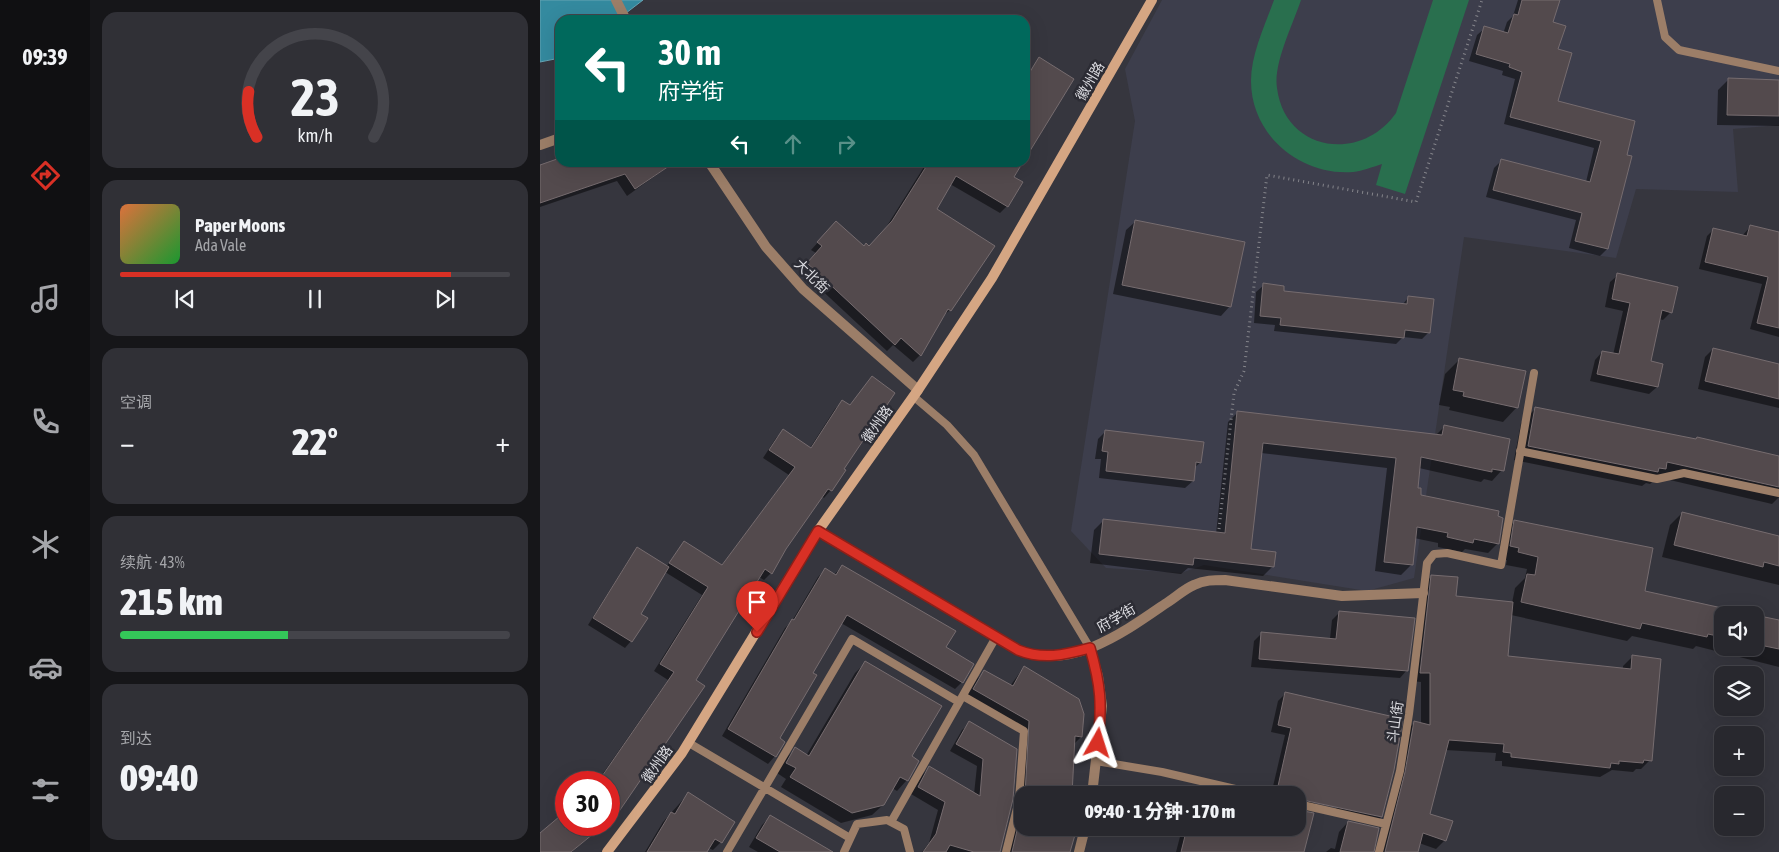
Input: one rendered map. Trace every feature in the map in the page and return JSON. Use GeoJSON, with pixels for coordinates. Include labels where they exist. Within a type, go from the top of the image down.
{"type":"FeatureCollection","features":[{"type":"Feature","properties":{"kind":"main road","name":"徽州路"},"geometry":{"type":"LineString","coordinates":[[607,852],[656,790],[689,743],[818,531],[916,393],[992,278],[1152,0]]}},
{"type":"Feature","properties":{"kind":"street"},"geometry":{"type":"LineString","coordinates":[[616,0],[624,15]]}},
{"type":"Feature","properties":{"kind":"street"},"geometry":{"type":"LineString","coordinates":[[540,145],[555,140]]}},
{"type":"Feature","properties":{"kind":"street","name":"大北街"},"geometry":{"type":"LineString","coordinates":[[712,167],[749,224],[803,289],[916,393]]}},
{"type":"Feature","properties":{"kind":"street","name":"府学街"},"geometry":{"type":"LineString","coordinates":[[818,531],[1018,650],[1040,656],[1058,656],[1090,648],[1131,627],[1194,585],[1209,581],[1225,580],[1350,597],[1423,592]]}},
{"type":"Feature","properties":{"kind":"street"},"geometry":{"type":"LineString","coordinates":[[1090,648],[1098,676],[1102,706],[1093,786]]}},
{"type":"Feature","properties":{"kind":"street"},"geometry":{"type":"LineString","coordinates":[[1079,852],[1083,836]]}},
{"type":"Feature","properties":{"kind":"lane"},"geometry":{"type":"LineString","coordinates":[[1657,0],[1665,36],[1679,50],[1779,71]]}},
{"type":"Feature","properties":{"kind":"lane"},"geometry":{"type":"LineString","coordinates":[[1534,373],[1520,451],[1657,479],[1684,473],[1779,492]]}},
{"type":"Feature","properties":{"kind":"lane"},"geometry":{"type":"LineString","coordinates":[[916,393],[974,455],[1090,648]]}},
{"type":"Feature","properties":{"kind":"lane","name":"斗山街"},"geometry":{"type":"LineString","coordinates":[[1379,852],[1400,770],[1409,714],[1427,563],[1434,554],[1446,554],[1501,565],[1520,451]]}},
{"type":"Feature","properties":{"kind":"lane"},"geometry":{"type":"LineString","coordinates":[[891,822],[996,637]]}},
{"type":"Feature","properties":{"kind":"lane"},"geometry":{"type":"LineString","coordinates":[[727,852],[852,639],[1024,732],[1019,800],[1006,852]]}},
{"type":"Feature","properties":{"kind":"lane"},"geometry":{"type":"LineString","coordinates":[[689,743],[850,838]]}},
{"type":"Feature","properties":{"kind":"lane"},"geometry":{"type":"LineString","coordinates":[[1096,761],[1162,772],[1222,786]]}},
{"type":"Feature","properties":{"kind":"lane"},"geometry":{"type":"LineString","coordinates":[[1306,806],[1386,824]]}},
{"type":"Feature","properties":{"kind":"lane"},"geometry":{"type":"LineString","coordinates":[[844,852],[857,824],[887,820],[904,829],[910,852]]}},
{"type":"Feature","properties":{"kind":"path"},"geometry":{"type":"LineString","coordinates":[[1219,529],[1234,393],[1244,371],[1267,175],[1416,202],[1482,0]]}},
{"type":"Feature","properties":{"kind":"shaded area"},"geometry":{"type":"Polygon","coordinates":[[[1162,0],[1779,0],[1779,125],[1733,129],[1738,192],[1636,189],[1616,258],[1464,237],[1414,578],[1367,591],[1204,565],[1181,573],[1106,568],[1071,531],[1135,121],[1125,69],[1162,0]]]}},
{"type":"Feature","properties":{"kind":"green space"},"geometry":{"type":"Polygon","coordinates":[[[1274,0],[1301,0],[1284,44],[1278,68],[1277,88],[1283,110],[1294,126],[1309,137],[1326,143],[1345,144],[1364,139],[1381,129],[1396,113],[1433,0],[1469,0],[1405,194],[1376,185],[1382,164],[1353,172],[1333,171],[1315,167],[1297,159],[1269,135],[1259,119],[1253,101],[1251,81],[1253,60],[1274,0]]]}},
{"type":"Feature","properties":{"kind":"water"},"geometry":{"type":"Polygon","coordinates":[[[540,0],[643,0],[624,15],[555,15],[555,59],[540,62],[540,0]]]}},
{"type":"Feature","properties":{"kind":"building"},"geometry":{"type":"Polygon","coordinates":[[[1522,0],[1560,0],[1553,22],[1566,26],[1558,49],[1572,53],[1558,101],[1635,121],[1627,155],[1632,156],[1608,249],[1575,241],[1582,213],[1493,190],[1501,159],[1590,182],[1601,141],[1510,117],[1522,72],[1509,67],[1510,64],[1476,54],[1484,26],[1508,33],[1514,14],[1518,15],[1522,0]]]}},
{"type":"Feature","properties":{"kind":"building"},"geometry":{"type":"Polygon","coordinates":[[[1039,57],[1074,79],[1030,151],[1030,72],[1039,57]]]}},
{"type":"Feature","properties":{"kind":"building"},"geometry":{"type":"Polygon","coordinates":[[[1728,78],[1779,80],[1779,116],[1727,115],[1728,78]]]}},
{"type":"Feature","properties":{"kind":"building"},"geometry":{"type":"Polygon","coordinates":[[[555,160],[555,167],[668,167],[635,189],[625,174],[540,203],[540,165],[555,160]]]}},
{"type":"Feature","properties":{"kind":"building"},"geometry":{"type":"Polygon","coordinates":[[[926,167],[1020,167],[1014,177],[1023,182],[1008,207],[956,176],[937,209],[995,246],[951,311],[948,309],[921,356],[901,338],[895,345],[807,263],[822,246],[817,242],[836,221],[864,246],[866,243],[869,246],[892,221],[926,167]]]}},
{"type":"Feature","properties":{"kind":"building"},"geometry":{"type":"Polygon","coordinates":[[[1135,220],[1245,242],[1231,307],[1122,285],[1135,220]]]}},
{"type":"Feature","properties":{"kind":"building"},"geometry":{"type":"Polygon","coordinates":[[[1750,225],[1779,232],[1779,328],[1757,323],[1768,277],[1705,262],[1713,228],[1747,236],[1750,225]]]}},
{"type":"Feature","properties":{"kind":"building"},"geometry":{"type":"Polygon","coordinates":[[[1617,273],[1678,287],[1672,313],[1662,310],[1651,361],[1663,364],[1658,387],[1597,374],[1602,351],[1619,354],[1630,303],[1612,299],[1617,273]]]}},
{"type":"Feature","properties":{"kind":"building"},"geometry":{"type":"Polygon","coordinates":[[[1263,283],[1284,286],[1284,291],[1407,304],[1408,296],[1434,299],[1430,333],[1405,330],[1404,338],[1280,325],[1281,318],[1260,316],[1263,283]]]}},
{"type":"Feature","properties":{"kind":"building"},"geometry":{"type":"Polygon","coordinates":[[[1713,348],[1779,364],[1779,399],[1705,381],[1713,348]]]}},
{"type":"Feature","properties":{"kind":"building"},"geometry":{"type":"Polygon","coordinates":[[[1459,358],[1526,371],[1518,408],[1463,396],[1464,392],[1453,390],[1459,358]]]}},
{"type":"Feature","properties":{"kind":"building"},"geometry":{"type":"Polygon","coordinates":[[[872,376],[895,393],[844,469],[846,470],[832,491],[828,489],[786,549],[772,574],[765,569],[696,680],[705,686],[620,810],[620,771],[606,771],[674,672],[660,664],[708,587],[669,563],[684,541],[722,565],[795,467],[769,450],[783,429],[811,448],[842,400],[850,405],[872,376]]]}},
{"type":"Feature","properties":{"kind":"building"},"geometry":{"type":"Polygon","coordinates":[[[1535,407],[1696,439],[1697,437],[1779,456],[1779,487],[1667,462],[1666,469],[1659,468],[1658,472],[1528,446],[1535,407]]]}},
{"type":"Feature","properties":{"kind":"building"},"geometry":{"type":"Polygon","coordinates":[[[1237,411],[1442,435],[1444,425],[1510,439],[1504,471],[1492,469],[1492,472],[1421,457],[1418,488],[1421,488],[1421,495],[1499,511],[1498,516],[1503,518],[1499,544],[1474,539],[1473,543],[1447,537],[1448,533],[1417,527],[1413,565],[1384,562],[1396,458],[1263,443],[1251,549],[1276,552],[1274,567],[1194,558],[1193,565],[1099,554],[1103,519],[1225,533],[1237,411]]]}},
{"type":"Feature","properties":{"kind":"building"},"geometry":{"type":"Polygon","coordinates":[[[1105,430],[1204,442],[1201,463],[1196,462],[1194,481],[1106,471],[1108,452],[1102,451],[1105,430]]]}},
{"type":"Feature","properties":{"kind":"building"},"geometry":{"type":"Polygon","coordinates":[[[1682,512],[1779,536],[1779,566],[1764,562],[1763,567],[1674,545],[1682,512]]]}},
{"type":"Feature","properties":{"kind":"building"},"geometry":{"type":"Polygon","coordinates":[[[1514,520],[1653,548],[1645,591],[1714,606],[1714,635],[1708,634],[1707,637],[1642,623],[1640,629],[1521,602],[1527,574],[1535,575],[1538,557],[1518,552],[1519,548],[1510,546],[1514,520]]]}},
{"type":"Feature","properties":{"kind":"building"},"geometry":{"type":"Polygon","coordinates":[[[637,547],[669,567],[641,614],[648,618],[632,642],[593,618],[637,547]]]}},
{"type":"Feature","properties":{"kind":"building"},"geometry":{"type":"Polygon","coordinates":[[[842,565],[956,631],[946,647],[974,664],[963,683],[847,615],[813,673],[817,675],[780,738],[785,742],[776,757],[728,729],[792,619],[794,620],[825,568],[836,575],[842,565]]]}},
{"type":"Feature","properties":{"kind":"building"},"geometry":{"type":"Polygon","coordinates":[[[1431,575],[1458,577],[1456,596],[1513,602],[1508,656],[1631,669],[1632,655],[1661,659],[1652,761],[1644,760],[1643,763],[1619,761],[1619,764],[1611,763],[1610,768],[1511,757],[1511,753],[1503,752],[1504,744],[1449,740],[1430,814],[1453,821],[1446,841],[1423,833],[1418,852],[1385,852],[1405,772],[1414,721],[1430,725],[1430,673],[1420,673],[1431,575]]]}},
{"type":"Feature","properties":{"kind":"building"},"geometry":{"type":"Polygon","coordinates":[[[1339,611],[1415,618],[1408,671],[1259,659],[1261,632],[1336,639],[1339,611]]]}},
{"type":"Feature","properties":{"kind":"building"},"geometry":{"type":"Polygon","coordinates":[[[1764,617],[1779,620],[1779,649],[1764,646],[1764,617]]]}},
{"type":"Feature","properties":{"kind":"building"},"geometry":{"type":"Polygon","coordinates":[[[865,661],[942,706],[912,756],[919,761],[908,781],[900,777],[884,805],[852,813],[790,777],[796,768],[786,763],[795,747],[809,756],[865,661]]]}},
{"type":"Feature","properties":{"kind":"building"},"geometry":{"type":"Polygon","coordinates":[[[1024,666],[1079,699],[1084,714],[1082,737],[1075,736],[1072,786],[1025,786],[1029,721],[973,689],[984,670],[1013,686],[1024,666]]]}},
{"type":"Feature","properties":{"kind":"building"},"geometry":{"type":"Polygon","coordinates":[[[1285,692],[1403,719],[1394,770],[1382,817],[1306,801],[1306,786],[1278,786],[1291,728],[1278,725],[1285,692]]]}},
{"type":"Feature","properties":{"kind":"building"},"geometry":{"type":"Polygon","coordinates":[[[969,721],[1017,749],[1013,799],[1000,852],[974,852],[950,845],[946,852],[923,852],[936,834],[945,802],[918,787],[929,766],[980,796],[983,759],[956,744],[969,721]]]}},
{"type":"Feature","properties":{"kind":"building"},"geometry":{"type":"Polygon","coordinates":[[[688,792],[735,822],[722,843],[715,839],[707,852],[647,852],[671,812],[675,814],[688,792]]]}},
{"type":"Feature","properties":{"kind":"building"},"geometry":{"type":"Polygon","coordinates":[[[1306,812],[1314,813],[1304,852],[1181,852],[1185,836],[1306,836],[1306,812]]]}},
{"type":"Feature","properties":{"kind":"building"},"geometry":{"type":"Polygon","coordinates":[[[770,815],[833,852],[780,852],[756,838],[770,815]]]}},
{"type":"Feature","properties":{"kind":"building"},"geometry":{"type":"Polygon","coordinates":[[[555,820],[555,836],[591,836],[571,852],[540,852],[540,833],[555,820]]]}},
{"type":"Feature","properties":{"kind":"building"},"geometry":{"type":"Polygon","coordinates":[[[1348,821],[1379,828],[1374,852],[1340,852],[1348,821]]]}},
{"type":"Feature","properties":{"kind":"building"},"geometry":{"type":"Polygon","coordinates":[[[1016,836],[1075,836],[1070,852],[1012,852],[1016,836]]]}},
{"type":"Feature","properties":{"kind":"route"},"geometry":{"type":"LineString","coordinates":[[757,632],[818,531],[1018,650],[1028,654],[1052,657],[1090,648],[1098,676],[1102,706],[1098,743]]}}]}
